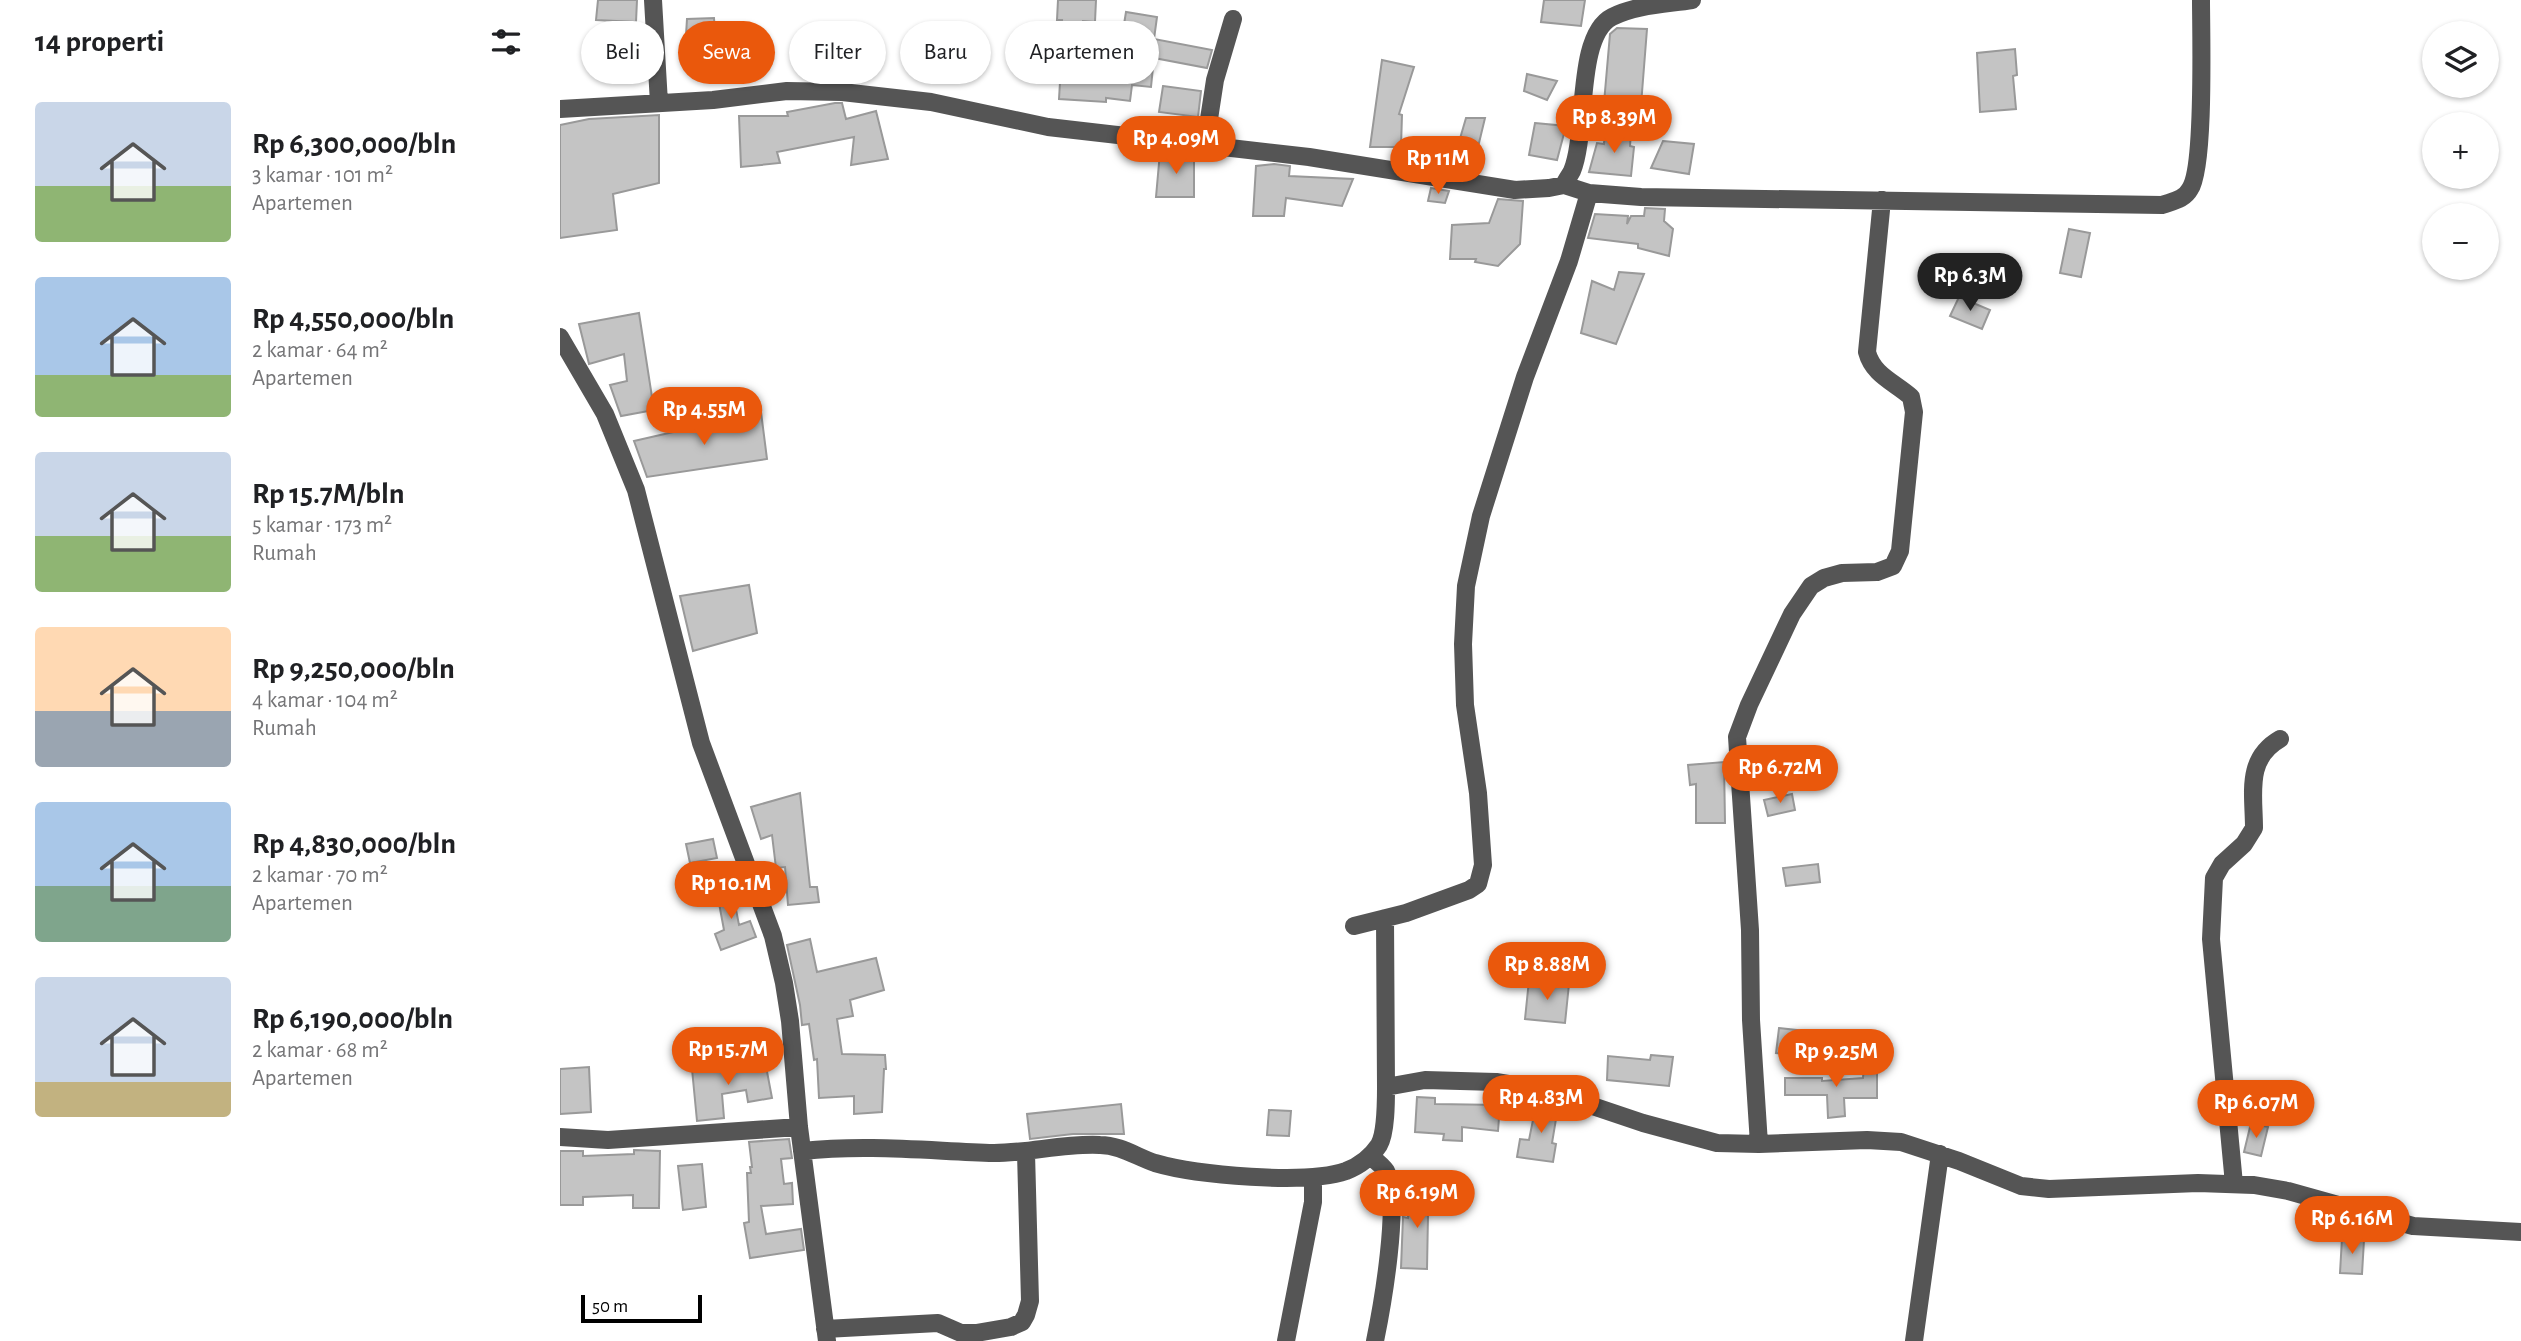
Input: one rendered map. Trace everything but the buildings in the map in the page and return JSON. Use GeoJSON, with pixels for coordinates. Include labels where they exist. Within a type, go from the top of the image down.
{"type":"FeatureCollection","features":[{"type":"Feature","properties":{"kind":"street"},"geometry":{"type":"LineString","coordinates":[[653,0],[659,103]]}},
{"type":"Feature","properties":{"kind":"street"},"geometry":{"type":"LineString","coordinates":[[1564,184],[1573,170],[1589,52],[1598,28],[1613,16],[1692,0]]}},
{"type":"Feature","properties":{"kind":"street"},"geometry":{"type":"LineString","coordinates":[[560,109],[713,100],[787,91],[842,92],[932,102],[1048,127],[1309,157],[1515,190],[1549,188],[1564,184],[1589,193],[1641,197],[2162,205],[2182,199],[2191,188],[2198,156],[2201,0]]}},
{"type":"Feature","properties":{"kind":"street"},"geometry":{"type":"LineString","coordinates":[[1205,145],[1215,80],[1233,19]]}},
{"type":"Feature","properties":{"kind":"street"},"geometry":{"type":"LineString","coordinates":[[1354,926],[1469,890],[1478,884],[1482,876],[1478,793],[1465,705],[1463,644],[1466,586],[1481,516],[1525,377],[1569,261],[1589,193]]}},
{"type":"Feature","properties":{"kind":"street"},"geometry":{"type":"LineString","coordinates":[[1759,1144],[1751,1020],[1750,930],[1737,737],[1749,705],[1787,626],[1811,586],[1824,578],[1842,573],[1877,572],[1893,566],[1900,551],[1914,412],[1911,397],[1878,373],[1870,363],[1867,352],[1882,200]]}},
{"type":"Feature","properties":{"kind":"street"},"geometry":{"type":"LineString","coordinates":[[560,337],[605,414],[636,490],[701,743],[773,936],[790,1021],[799,1127],[826,1335],[938,1323],[961,1333],[976,1333],[1011,1327],[1022,1321],[1027,1315],[1030,1301],[1026,1153]]}},
{"type":"Feature","properties":{"kind":"street"},"geometry":{"type":"LineString","coordinates":[[2234,1184],[2211,939],[2214,878],[2222,863],[2244,844],[2254,828],[2255,764],[2269,745],[2280,739]]}},
{"type":"Feature","properties":{"kind":"street"},"geometry":{"type":"LineString","coordinates":[[1375,1160],[1381,1142],[1386,1087],[1385,918]]}},
{"type":"Feature","properties":{"kind":"street"},"geometry":{"type":"LineString","coordinates":[[1386,1087],[1425,1080],[1496,1082],[1545,1090],[1643,1123],[1717,1143],[1902,1142],[2021,1186],[2049,1189],[2198,1182],[2234,1184],[2288,1191],[2413,1226],[2521,1232]]}},
{"type":"Feature","properties":{"kind":"street"},"geometry":{"type":"LineString","coordinates":[[560,1137],[608,1140],[799,1127]]}},
{"type":"Feature","properties":{"kind":"street"},"geometry":{"type":"LineString","coordinates":[[802,1151],[878,1147],[1026,1153],[1100,1144],[1119,1148],[1156,1163],[1313,1188],[1375,1160]]}},
{"type":"Feature","properties":{"kind":"street"},"geometry":{"type":"LineString","coordinates":[[1914,1341],[1940,1154]]}},
{"type":"Feature","properties":{"kind":"street"},"geometry":{"type":"LineString","coordinates":[[1375,1160],[1388,1179],[1391,1226],[1387,1270],[1375,1341]]}},
{"type":"Feature","properties":{"kind":"street"},"geometry":{"type":"LineString","coordinates":[[1286,1341],[1313,1188]]}}]}
